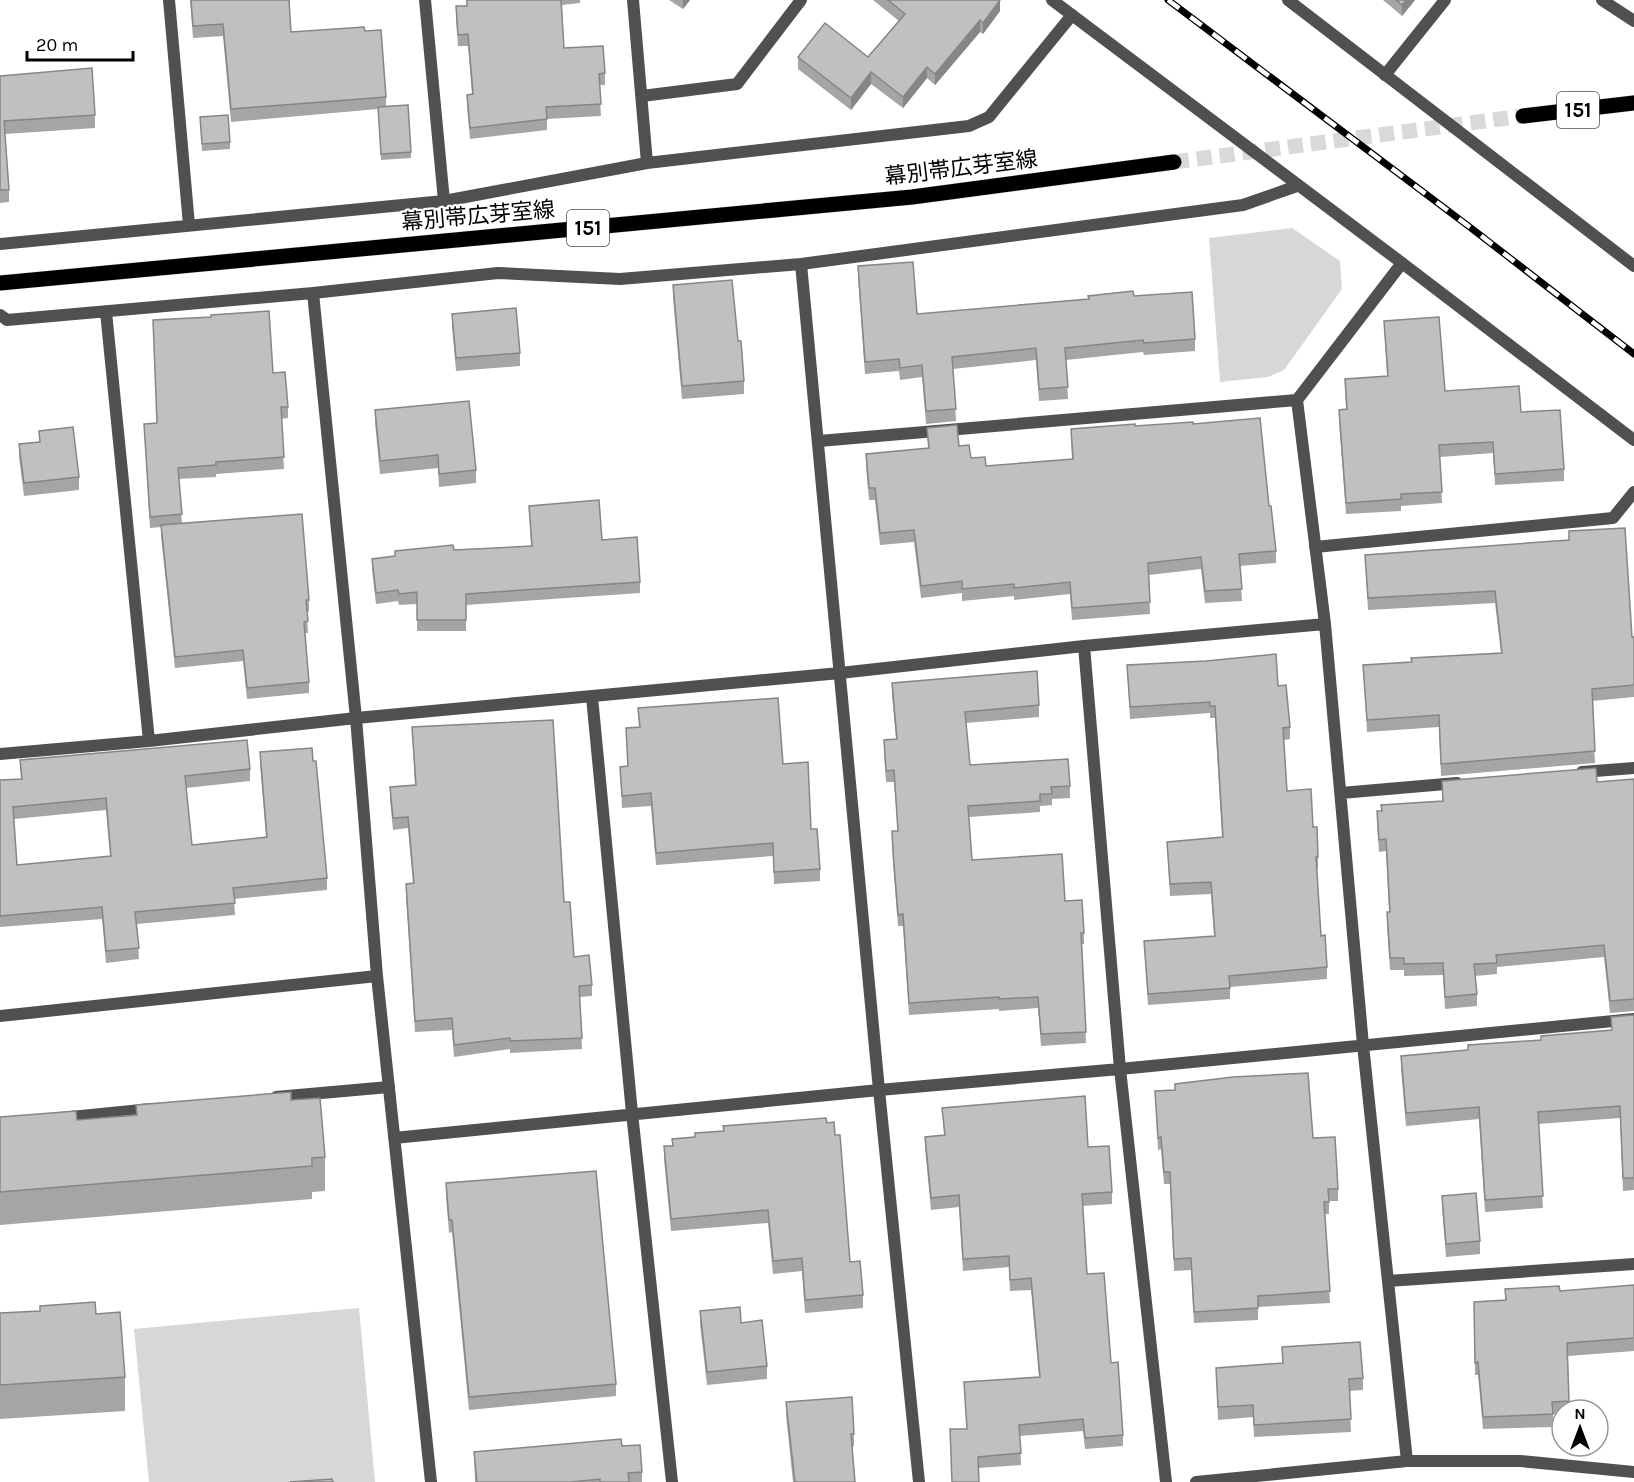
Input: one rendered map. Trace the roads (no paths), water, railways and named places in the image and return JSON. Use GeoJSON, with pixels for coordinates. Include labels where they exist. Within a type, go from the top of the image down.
{"type":"FeatureCollection","features":[{"type":"Feature","properties":{"kind":"main road","name":"151"},"geometry":{"type":"LineString","coordinates":[[1523,116],[1634,103]]}},
{"type":"Feature","properties":{"kind":"main road","name":"幕別帯広芽室線"},"geometry":{"type":"LineString","coordinates":[[0,283],[912,197],[1174,162]]}},
{"type":"Feature","properties":{"kind":"street"},"geometry":{"type":"LineString","coordinates":[[169,0],[189,225]]}},
{"type":"Feature","properties":{"kind":"street"},"geometry":{"type":"LineString","coordinates":[[425,0],[444,201]]}},
{"type":"Feature","properties":{"kind":"street"},"geometry":{"type":"LineString","coordinates":[[633,0],[647,163]]}},
{"type":"Feature","properties":{"kind":"street"},"geometry":{"type":"LineString","coordinates":[[642,96],[737,84],[801,0]]}},
{"type":"Feature","properties":{"kind":"street"},"geometry":{"type":"LineString","coordinates":[[1052,0],[1634,441]]}},
{"type":"Feature","properties":{"kind":"street"},"geometry":{"type":"LineString","coordinates":[[1288,0],[1634,266]]}},
{"type":"Feature","properties":{"kind":"street"},"geometry":{"type":"LineString","coordinates":[[1385,75],[1445,0]]}},
{"type":"Feature","properties":{"kind":"street"},"geometry":{"type":"LineString","coordinates":[[1602,0],[1634,21]]}},
{"type":"Feature","properties":{"kind":"street"},"geometry":{"type":"LineString","coordinates":[[0,244],[444,201],[647,163],[969,126],[989,117],[1072,15]]}},
{"type":"Feature","properties":{"kind":"street"},"geometry":{"type":"LineString","coordinates":[[0,315],[7,320],[106,312],[498,273],[620,279],[801,264],[1243,205],[1297,186]]}},
{"type":"Feature","properties":{"kind":"street"},"geometry":{"type":"LineString","coordinates":[[1402,263],[1297,400],[1326,624],[1363,1045],[1407,1461]]}},
{"type":"Feature","properties":{"kind":"street"},"geometry":{"type":"LineString","coordinates":[[801,264],[879,1090],[919,1482]]}},
{"type":"Feature","properties":{"kind":"street"},"geometry":{"type":"LineString","coordinates":[[313,293],[356,718],[377,976],[431,1482]]}},
{"type":"Feature","properties":{"kind":"street"},"geometry":{"type":"LineString","coordinates":[[106,312],[149,741]]}},
{"type":"Feature","properties":{"kind":"street"},"geometry":{"type":"LineString","coordinates":[[819,441],[1297,400]]}},
{"type":"Feature","properties":{"kind":"street"},"geometry":{"type":"LineString","coordinates":[[1316,547],[1612,518],[1634,492]]}},
{"type":"Feature","properties":{"kind":"street"},"geometry":{"type":"LineString","coordinates":[[0,754],[1326,624]]}},
{"type":"Feature","properties":{"kind":"street"},"geometry":{"type":"LineString","coordinates":[[1084,646],[1120,1070],[1166,1482]]}},
{"type":"Feature","properties":{"kind":"street"},"geometry":{"type":"LineString","coordinates":[[592,697],[632,1113],[672,1482]]}},
{"type":"Feature","properties":{"kind":"street"},"geometry":{"type":"LineString","coordinates":[[1564,774],[1634,768]]}},
{"type":"Feature","properties":{"kind":"street"},"geometry":{"type":"LineString","coordinates":[[1341,793],[1470,782]]}},
{"type":"Feature","properties":{"kind":"street"},"geometry":{"type":"LineString","coordinates":[[0,1016],[377,976]]}},
{"type":"Feature","properties":{"kind":"street"},"geometry":{"type":"LineString","coordinates":[[394,1138],[632,1113],[1120,1070],[1634,1019]]}},
{"type":"Feature","properties":{"kind":"street"},"geometry":{"type":"LineString","coordinates":[[259,1099],[389,1087]]}},
{"type":"Feature","properties":{"kind":"street"},"geometry":{"type":"LineString","coordinates":[[47,1119],[165,1108]]}},
{"type":"Feature","properties":{"kind":"street"},"geometry":{"type":"LineString","coordinates":[[1388,1281],[1634,1264]]}},
{"type":"Feature","properties":{"kind":"street"},"geometry":{"type":"LineString","coordinates":[[1196,1482],[1407,1461],[1520,1461],[1634,1472]]}},
{"type":"Feature","properties":{"kind":"tunnel"},"geometry":{"type":"LineString","coordinates":[[1174,162],[1523,116]]}},
{"type":"Feature","properties":{"kind":"railway"},"geometry":{"type":"LineString","coordinates":[[1168,0],[1634,354]]}}]}
